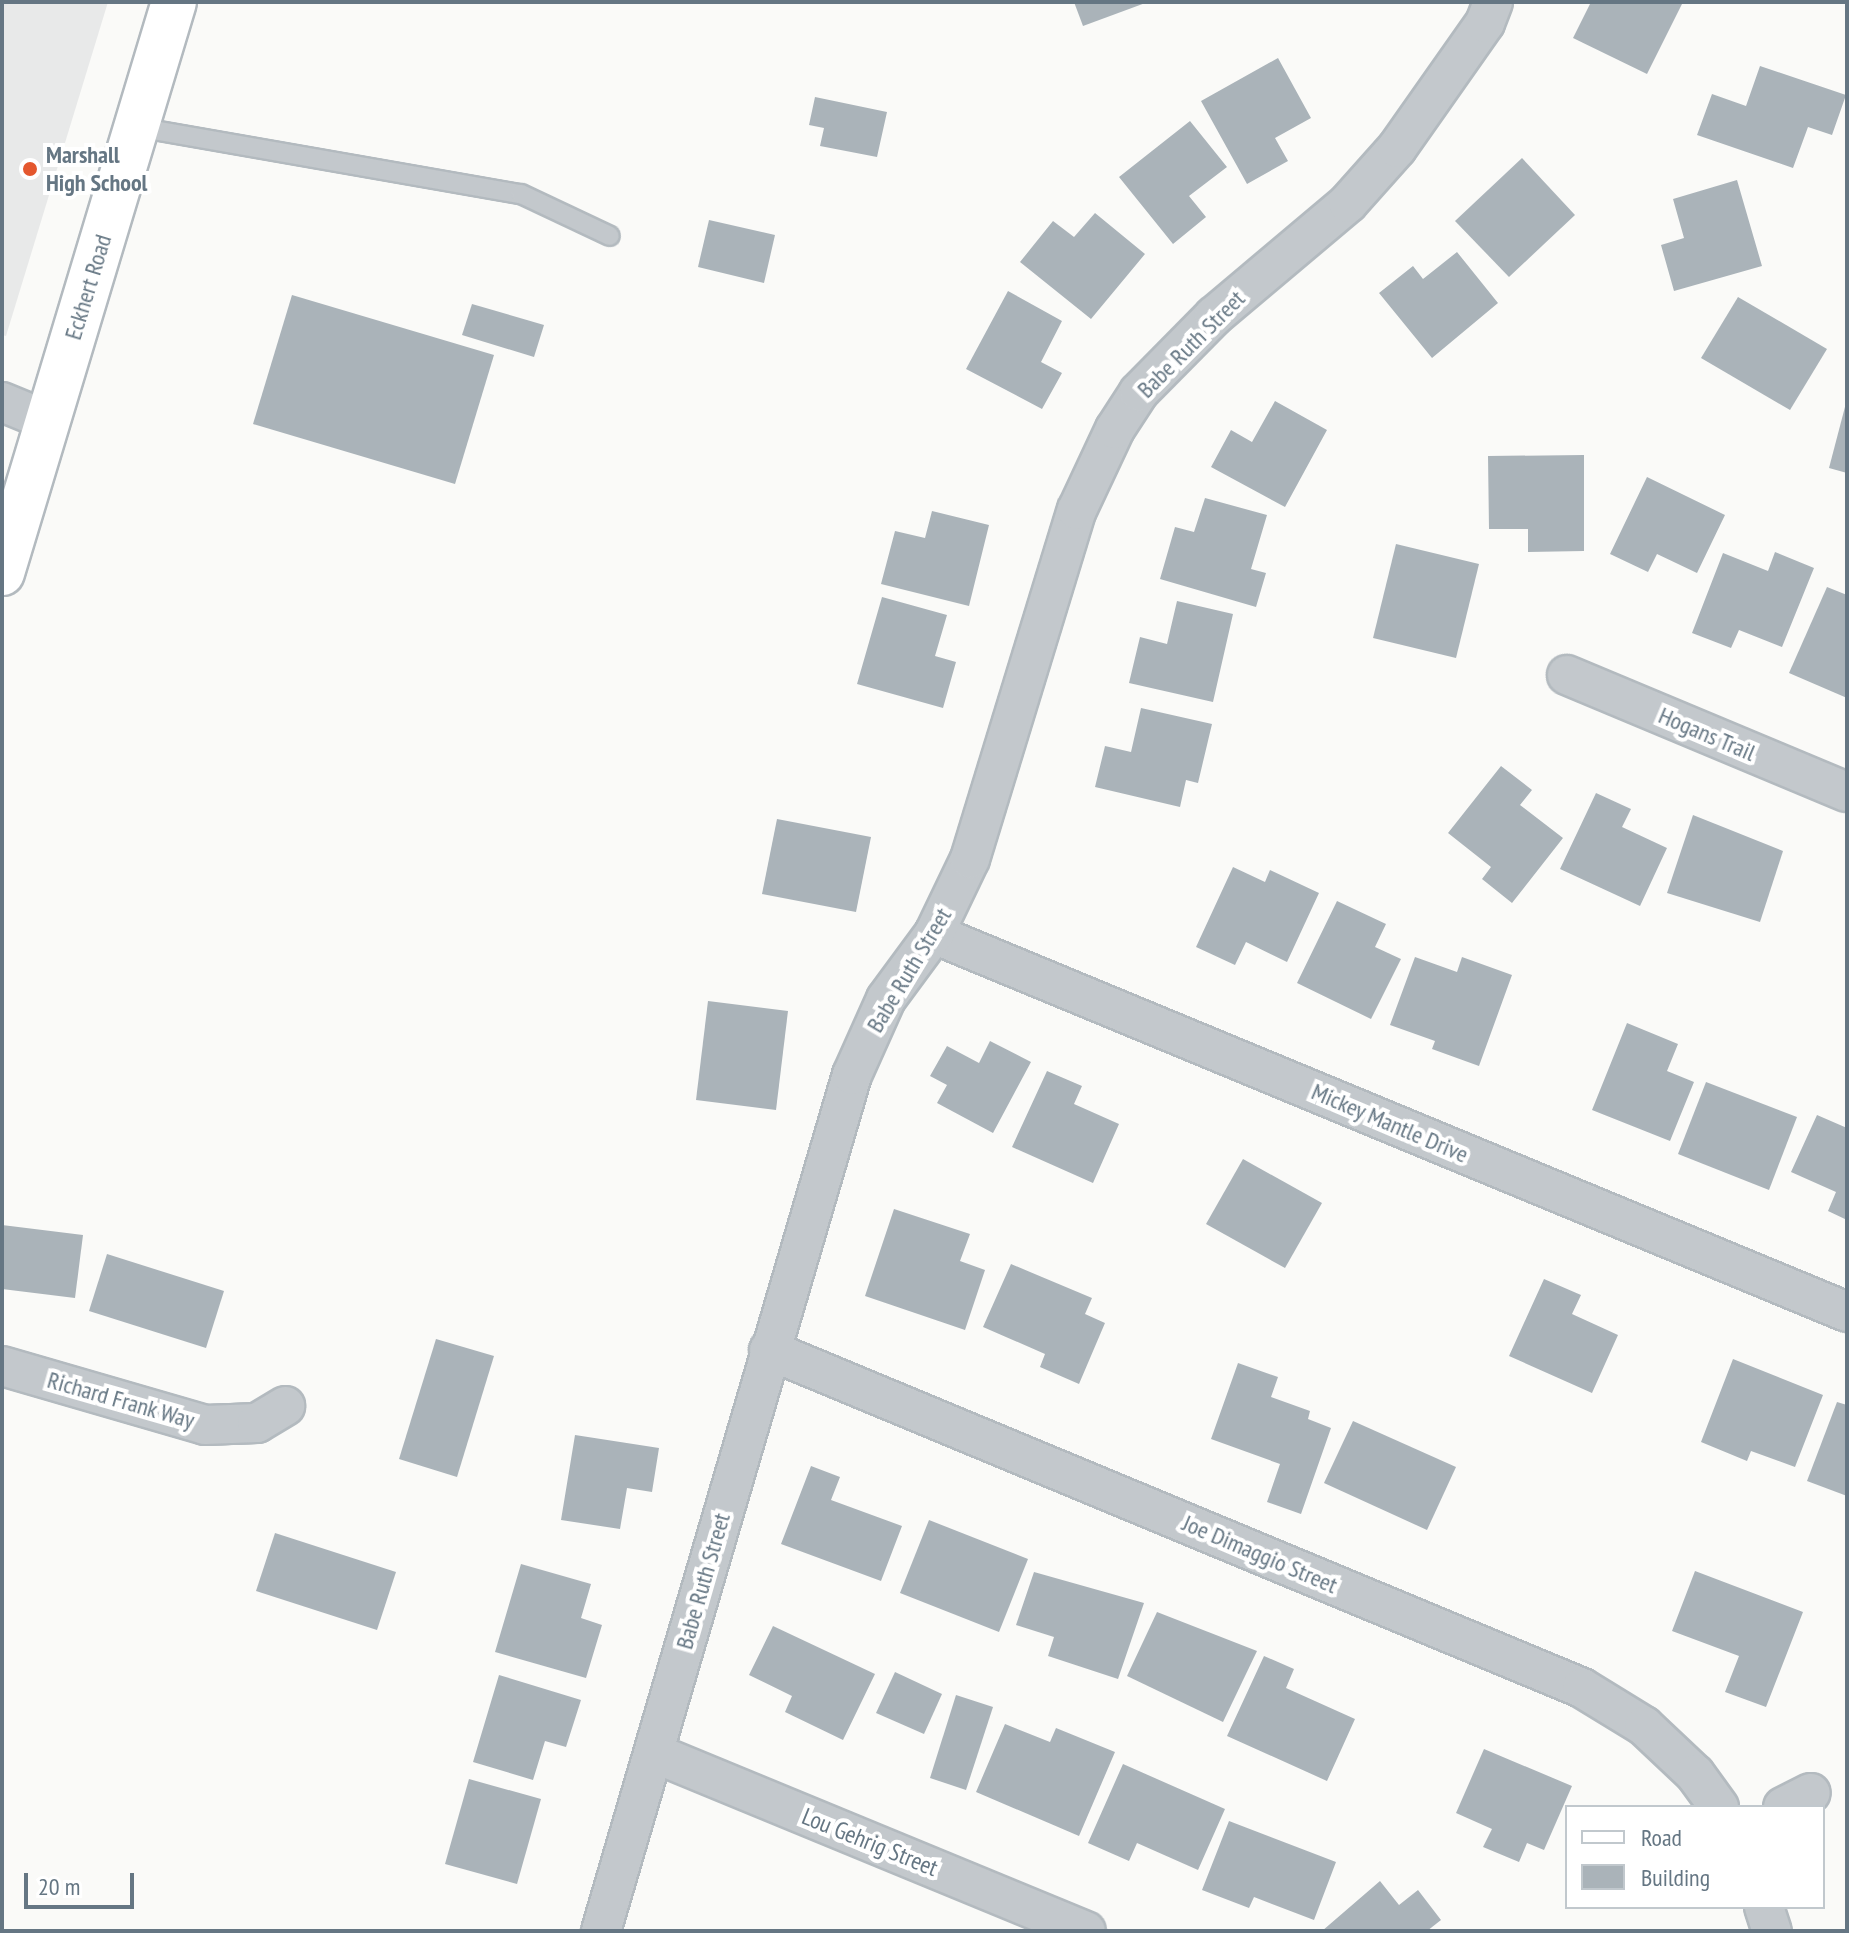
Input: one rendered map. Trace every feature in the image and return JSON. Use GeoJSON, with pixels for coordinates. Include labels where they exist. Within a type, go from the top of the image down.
{"type":"FeatureCollection","features":[{"type":"Feature","properties":{"kind":"main road","name":"Eckhert Road"},"geometry":{"type":"LineString","coordinates":[[2,573],[174,2]]}},
{"type":"Feature","properties":{"kind":"street","name":"Babe Ruth Street"},"geometry":{"type":"LineString","coordinates":[[601,1931],[852,1075],[886,999],[934,934],[970,859],[1077,510],[1115,429],[1139,392],[1214,316],[1348,203],[1397,148],[1485,23],[1493,2]]}},
{"type":"Feature","properties":{"kind":"street"},"geometry":{"type":"LineString","coordinates":[[2,402],[48,421]]}},
{"type":"Feature","properties":{"kind":"street","name":"Hogans Trail"},"geometry":{"type":"LineString","coordinates":[[1567,675],[1847,792]]}},
{"type":"Feature","properties":{"kind":"street","name":"Mickey Mantle Drive"},"geometry":{"type":"LineString","coordinates":[[934,934],[1847,1312]]}},
{"type":"Feature","properties":{"kind":"street","name":"Joe Dimaggio Street"},"geometry":{"type":"LineString","coordinates":[[769,1350],[1582,1688],[1644,1726],[1695,1774],[1718,1805]]}},
{"type":"Feature","properties":{"kind":"street","name":"Richard Frank Way"},"geometry":{"type":"LineString","coordinates":[[2,1366],[205,1425],[257,1423],[285,1406]]}},
{"type":"Feature","properties":{"kind":"street","name":"Lou Gehrig Street"},"geometry":{"type":"LineString","coordinates":[[654,1753],[1086,1931]]}},
{"type":"Feature","properties":{"kind":"street"},"geometry":{"type":"LineString","coordinates":[[1765,1909],[1772,1931]]}},
{"type":"Feature","properties":{"kind":"lane"},"geometry":{"type":"LineString","coordinates":[[136,127],[521,194],[610,236]]}},
{"type":"Feature","properties":{"kind":"shaded area","name":"Marshall High School"},"geometry":{"type":"Polygon","coordinates":[[[2,2],[108,2],[6,336],[2,335],[2,2]]]}},
{"type":"Feature","properties":{"kind":"building"},"geometry":{"type":"Polygon","coordinates":[[[1074,2],[1148,2],[1083,26],[1074,2]]]}},
{"type":"Feature","properties":{"kind":"building"},"geometry":{"type":"Polygon","coordinates":[[[1591,2],[1683,2],[1647,74],[1573,38],[1591,2]]]}},
{"type":"Feature","properties":{"kind":"building"},"geometry":{"type":"Polygon","coordinates":[[[1278,58],[1311,118],[1275,138],[1288,161],[1247,184],[1201,101],[1278,58]]]}},
{"type":"Feature","properties":{"kind":"building"},"geometry":{"type":"Polygon","coordinates":[[[1760,66],[1846,95],[1832,135],[1808,127],[1793,168],[1697,135],[1712,94],[1746,106],[1760,66]]]}},
{"type":"Feature","properties":{"kind":"building"},"geometry":{"type":"Polygon","coordinates":[[[815,97],[887,112],[877,157],[820,146],[824,128],[809,125],[815,97]]]}},
{"type":"Feature","properties":{"kind":"building"},"geometry":{"type":"Polygon","coordinates":[[[1190,121],[1227,167],[1189,196],[1206,217],[1173,244],[1119,177],[1190,121]]]}},
{"type":"Feature","properties":{"kind":"building"},"geometry":{"type":"Polygon","coordinates":[[[1522,158],[1575,215],[1509,277],[1455,221],[1522,158]]]}},
{"type":"Feature","properties":{"kind":"building"},"geometry":{"type":"Polygon","coordinates":[[[1737,180],[1762,266],[1674,291],[1661,245],[1684,238],[1673,199],[1737,180]]]}},
{"type":"Feature","properties":{"kind":"building"},"geometry":{"type":"Polygon","coordinates":[[[1095,213],[1145,254],[1091,319],[1020,262],[1053,221],[1074,237],[1095,213]]]}},
{"type":"Feature","properties":{"kind":"building"},"geometry":{"type":"Polygon","coordinates":[[[709,220],[775,235],[764,283],[698,267],[709,220]]]}},
{"type":"Feature","properties":{"kind":"building"},"geometry":{"type":"Polygon","coordinates":[[[1457,252],[1498,303],[1432,358],[1379,293],[1413,266],[1423,279],[1457,252]]]}},
{"type":"Feature","properties":{"kind":"building"},"geometry":{"type":"Polygon","coordinates":[[[1008,291],[1062,321],[1041,362],[1062,373],[1042,409],[966,369],[1008,291]]]}},
{"type":"Feature","properties":{"kind":"building"},"geometry":{"type":"Polygon","coordinates":[[[292,295],[494,355],[455,484],[253,424],[292,295]]]}},
{"type":"Feature","properties":{"kind":"building"},"geometry":{"type":"Polygon","coordinates":[[[1738,297],[1827,349],[1790,410],[1701,358],[1738,297]]]}},
{"type":"Feature","properties":{"kind":"building"},"geometry":{"type":"Polygon","coordinates":[[[472,304],[544,325],[534,357],[462,335],[472,304]]]}},
{"type":"Feature","properties":{"kind":"building"},"geometry":{"type":"Polygon","coordinates":[[[1275,401],[1327,430],[1285,507],[1211,467],[1231,430],[1252,442],[1275,401]]]}},
{"type":"Feature","properties":{"kind":"building"},"geometry":{"type":"Polygon","coordinates":[[[1847,403],[1847,473],[1829,468],[1847,403]]]}},
{"type":"Feature","properties":{"kind":"building"},"geometry":{"type":"Polygon","coordinates":[[[1584,455],[1584,551],[1528,552],[1528,529],[1489,529],[1488,456],[1584,455]]]}},
{"type":"Feature","properties":{"kind":"building"},"geometry":{"type":"Polygon","coordinates":[[[1647,477],[1725,515],[1697,573],[1657,554],[1648,572],[1610,554],[1647,477]]]}},
{"type":"Feature","properties":{"kind":"building"},"geometry":{"type":"Polygon","coordinates":[[[1205,498],[1267,515],[1251,569],[1266,573],[1256,607],[1160,579],[1175,527],[1194,532],[1205,498]]]}},
{"type":"Feature","properties":{"kind":"building"},"geometry":{"type":"Polygon","coordinates":[[[932,511],[989,525],[969,606],[881,584],[895,531],[925,538],[932,511]]]}},
{"type":"Feature","properties":{"kind":"building"},"geometry":{"type":"Polygon","coordinates":[[[1396,544],[1479,564],[1456,658],[1373,638],[1396,544]]]}},
{"type":"Feature","properties":{"kind":"building"},"geometry":{"type":"Polygon","coordinates":[[[1775,552],[1814,568],[1782,647],[1739,630],[1731,648],[1692,633],[1723,553],[1768,571],[1775,552]]]}},
{"type":"Feature","properties":{"kind":"building"},"geometry":{"type":"Polygon","coordinates":[[[1827,587],[1847,595],[1847,698],[1789,673],[1827,587]]]}},
{"type":"Feature","properties":{"kind":"building"},"geometry":{"type":"Polygon","coordinates":[[[882,597],[947,615],[935,656],[956,662],[943,708],[857,684],[882,597]]]}},
{"type":"Feature","properties":{"kind":"building"},"geometry":{"type":"Polygon","coordinates":[[[1177,601],[1233,614],[1213,702],[1129,683],[1140,637],[1167,644],[1177,601]]]}},
{"type":"Feature","properties":{"kind":"building"},"geometry":{"type":"Polygon","coordinates":[[[1141,708],[1212,724],[1198,783],[1186,780],[1180,807],[1095,787],[1105,746],[1131,752],[1141,708]]]}},
{"type":"Feature","properties":{"kind":"building"},"geometry":{"type":"Polygon","coordinates":[[[1501,766],[1532,790],[1520,805],[1563,838],[1512,903],[1482,879],[1491,867],[1448,833],[1501,766]]]}},
{"type":"Feature","properties":{"kind":"building"},"geometry":{"type":"Polygon","coordinates":[[[1596,793],[1631,809],[1622,827],[1667,848],[1640,906],[1560,869],[1596,793]]]}},
{"type":"Feature","properties":{"kind":"building"},"geometry":{"type":"Polygon","coordinates":[[[1693,815],[1783,851],[1760,922],[1667,893],[1693,815]]]}},
{"type":"Feature","properties":{"kind":"building"},"geometry":{"type":"Polygon","coordinates":[[[777,819],[871,837],[856,912],[762,894],[777,819]]]}},
{"type":"Feature","properties":{"kind":"building"},"geometry":{"type":"Polygon","coordinates":[[[1233,867],[1265,882],[1270,870],[1319,893],[1287,962],[1246,942],[1235,965],[1196,947],[1233,867]]]}},
{"type":"Feature","properties":{"kind":"building"},"geometry":{"type":"Polygon","coordinates":[[[1337,901],[1386,924],[1375,947],[1401,959],[1371,1019],[1297,983],[1337,901]]]}},
{"type":"Feature","properties":{"kind":"building"},"geometry":{"type":"Polygon","coordinates":[[[1415,957],[1457,972],[1462,957],[1512,975],[1479,1066],[1432,1049],[1435,1041],[1390,1025],[1415,957]]]}},
{"type":"Feature","properties":{"kind":"building"},"geometry":{"type":"Polygon","coordinates":[[[708,1001],[788,1011],[776,1110],[696,1100],[708,1001]]]}},
{"type":"Feature","properties":{"kind":"building"},"geometry":{"type":"Polygon","coordinates":[[[1627,1023],[1678,1044],[1667,1071],[1694,1082],[1670,1141],[1592,1110],[1627,1023]]]}},
{"type":"Feature","properties":{"kind":"building"},"geometry":{"type":"Polygon","coordinates":[[[990,1041],[1031,1062],[993,1133],[937,1103],[947,1085],[930,1076],[947,1046],[979,1063],[990,1041]]]}},
{"type":"Feature","properties":{"kind":"building"},"geometry":{"type":"Polygon","coordinates":[[[1047,1071],[1082,1086],[1074,1104],[1119,1124],[1093,1183],[1012,1147],[1047,1071]]]}},
{"type":"Feature","properties":{"kind":"building"},"geometry":{"type":"Polygon","coordinates":[[[1706,1082],[1797,1117],[1769,1190],[1678,1154],[1706,1082]]]}},
{"type":"Feature","properties":{"kind":"building"},"geometry":{"type":"Polygon","coordinates":[[[1817,1115],[1847,1128],[1847,1220],[1828,1211],[1836,1192],[1791,1172],[1817,1115]]]}},
{"type":"Feature","properties":{"kind":"building"},"geometry":{"type":"Polygon","coordinates":[[[1243,1159],[1322,1203],[1285,1268],[1206,1224],[1243,1159]]]}},
{"type":"Feature","properties":{"kind":"building"},"geometry":{"type":"Polygon","coordinates":[[[894,1209],[970,1234],[960,1261],[985,1270],[965,1330],[865,1296],[894,1209]]]}},
{"type":"Feature","properties":{"kind":"building"},"geometry":{"type":"Polygon","coordinates":[[[2,1225],[83,1235],[75,1298],[2,1289],[2,1225]]]}},
{"type":"Feature","properties":{"kind":"building"},"geometry":{"type":"Polygon","coordinates":[[[107,1254],[224,1291],[206,1348],[89,1311],[107,1254]]]}},
{"type":"Feature","properties":{"kind":"building"},"geometry":{"type":"Polygon","coordinates":[[[1011,1264],[1092,1298],[1085,1314],[1105,1323],[1079,1384],[1040,1367],[1045,1354],[983,1327],[1011,1264]]]}},
{"type":"Feature","properties":{"kind":"building"},"geometry":{"type":"Polygon","coordinates":[[[1544,1279],[1581,1295],[1572,1314],[1618,1335],[1592,1393],[1509,1356],[1544,1279]]]}},
{"type":"Feature","properties":{"kind":"building"},"geometry":{"type":"Polygon","coordinates":[[[436,1339],[494,1356],[457,1477],[399,1459],[436,1339]]]}},
{"type":"Feature","properties":{"kind":"building"},"geometry":{"type":"Polygon","coordinates":[[[1733,1359],[1823,1395],[1795,1467],[1751,1451],[1747,1461],[1701,1442],[1733,1359]]]}},
{"type":"Feature","properties":{"kind":"building"},"geometry":{"type":"Polygon","coordinates":[[[1238,1363],[1278,1377],[1271,1397],[1310,1411],[1308,1419],[1331,1428],[1301,1514],[1267,1502],[1280,1464],[1211,1439],[1238,1363]]]}},
{"type":"Feature","properties":{"kind":"building"},"geometry":{"type":"Polygon","coordinates":[[[1837,1402],[1847,1405],[1847,1496],[1807,1481],[1837,1402]]]}},
{"type":"Feature","properties":{"kind":"building"},"geometry":{"type":"Polygon","coordinates":[[[1353,1421],[1456,1467],[1427,1530],[1324,1483],[1353,1421]]]}},
{"type":"Feature","properties":{"kind":"building"},"geometry":{"type":"Polygon","coordinates":[[[575,1435],[659,1448],[652,1492],[627,1488],[620,1529],[561,1520],[575,1435]]]}},
{"type":"Feature","properties":{"kind":"building"},"geometry":{"type":"Polygon","coordinates":[[[811,1466],[840,1477],[831,1500],[902,1526],[881,1581],[781,1544],[811,1466]]]}},
{"type":"Feature","properties":{"kind":"building"},"geometry":{"type":"Polygon","coordinates":[[[929,1520],[1028,1559],[999,1632],[900,1593],[929,1520]]]}},
{"type":"Feature","properties":{"kind":"building"},"geometry":{"type":"Polygon","coordinates":[[[275,1533],[396,1572],[377,1630],[256,1591],[275,1533]]]}},
{"type":"Feature","properties":{"kind":"building"},"geometry":{"type":"Polygon","coordinates":[[[521,1564],[591,1584],[581,1618],[602,1625],[586,1678],[495,1652],[521,1564]]]}},
{"type":"Feature","properties":{"kind":"building"},"geometry":{"type":"Polygon","coordinates":[[[1695,1571],[1803,1612],[1766,1707],[1725,1692],[1739,1656],[1672,1631],[1695,1571]]]}},
{"type":"Feature","properties":{"kind":"building"},"geometry":{"type":"Polygon","coordinates":[[[1034,1572],[1144,1603],[1118,1679],[1048,1656],[1054,1637],[1016,1625],[1034,1572]]]}},
{"type":"Feature","properties":{"kind":"building"},"geometry":{"type":"Polygon","coordinates":[[[1157,1612],[1257,1651],[1223,1722],[1127,1676],[1157,1612]]]}},
{"type":"Feature","properties":{"kind":"building"},"geometry":{"type":"Polygon","coordinates":[[[773,1626],[875,1674],[843,1740],[785,1712],[792,1696],[749,1675],[773,1626]]]}},
{"type":"Feature","properties":{"kind":"building"},"geometry":{"type":"Polygon","coordinates":[[[1264,1656],[1294,1669],[1286,1688],[1355,1719],[1327,1781],[1227,1736],[1264,1656]]]}},
{"type":"Feature","properties":{"kind":"building"},"geometry":{"type":"Polygon","coordinates":[[[895,1672],[942,1694],[924,1734],[876,1713],[895,1672]]]}},
{"type":"Feature","properties":{"kind":"building"},"geometry":{"type":"Polygon","coordinates":[[[499,1675],[581,1700],[566,1747],[545,1741],[533,1780],[473,1762],[499,1675]]]}},
{"type":"Feature","properties":{"kind":"building"},"geometry":{"type":"Polygon","coordinates":[[[956,1695],[993,1707],[966,1790],[930,1778],[956,1695]]]}},
{"type":"Feature","properties":{"kind":"building"},"geometry":{"type":"Polygon","coordinates":[[[1005,1724],[1050,1742],[1056,1728],[1115,1752],[1079,1836],[976,1792],[1005,1724]]]}},
{"type":"Feature","properties":{"kind":"building"},"geometry":{"type":"Polygon","coordinates":[[[1484,1749],[1572,1786],[1544,1850],[1527,1843],[1519,1862],[1483,1847],[1492,1829],[1456,1813],[1484,1749]]]}},
{"type":"Feature","properties":{"kind":"building"},"geometry":{"type":"Polygon","coordinates":[[[1123,1764],[1225,1809],[1198,1870],[1137,1843],[1129,1861],[1088,1843],[1123,1764]]]}},
{"type":"Feature","properties":{"kind":"building"},"geometry":{"type":"Polygon","coordinates":[[[469,1779],[541,1799],[517,1884],[445,1864],[469,1779]]]}},
{"type":"Feature","properties":{"kind":"building"},"geometry":{"type":"Polygon","coordinates":[[[1229,1821],[1336,1862],[1314,1920],[1254,1897],[1249,1908],[1202,1890],[1229,1821]]]}},
{"type":"Feature","properties":{"kind":"building"},"geometry":{"type":"Polygon","coordinates":[[[1380,1881],[1399,1905],[1418,1890],[1441,1920],[1427,1931],[1322,1931],[1380,1881]]]}},
{"type":"Feature","properties":{"kind":"place","name":"Marshall High School"},"geometry":{"type":"Point","coordinates":[30,169]}}]}
